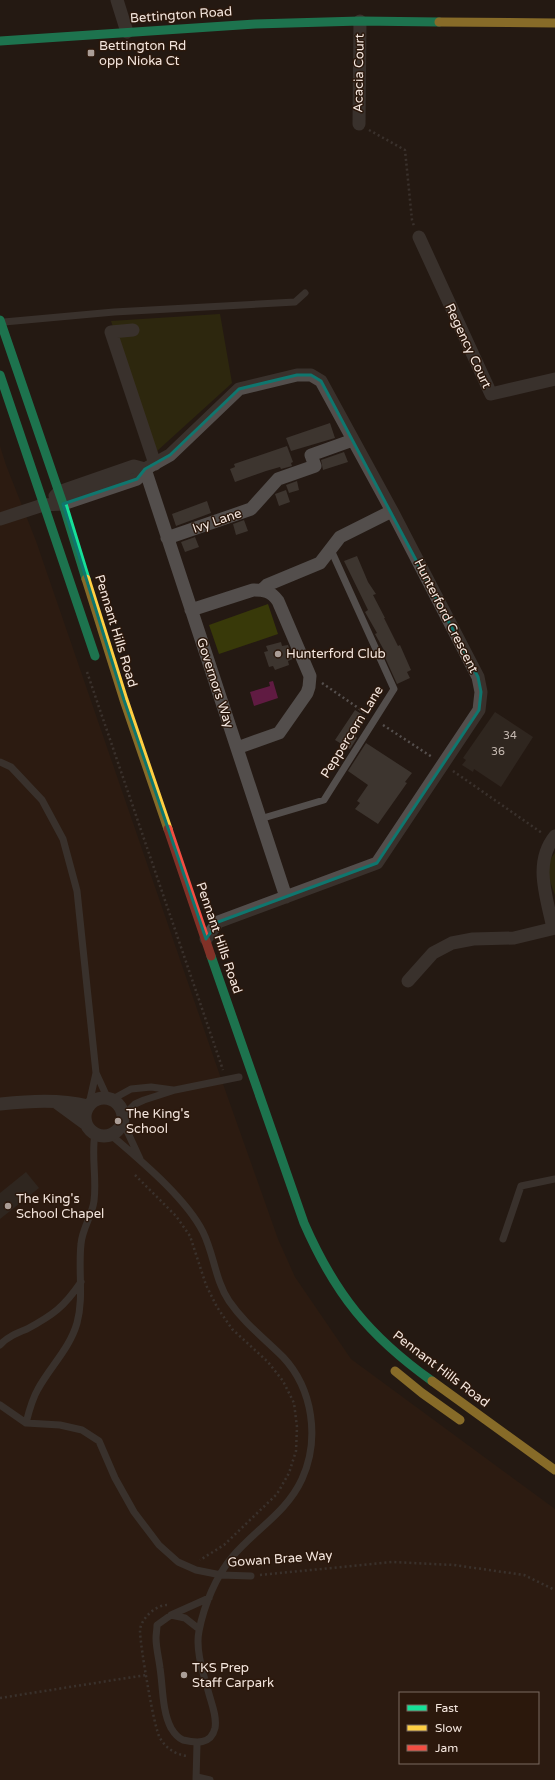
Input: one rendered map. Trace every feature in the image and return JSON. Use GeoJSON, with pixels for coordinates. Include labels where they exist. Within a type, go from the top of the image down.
{"type":"FeatureCollection","features":[{"type":"Feature","properties":{"kind":"main road","name":"Bettington Road"},"geometry":{"type":"LineString","coordinates":[[0,41],[255,24],[360,22],[555,23]]}},
{"type":"Feature","properties":{"kind":"main road","name":"Pennant Hills Road"},"geometry":{"type":"LineString","coordinates":[[0,321],[61,498],[124,700],[304,1223],[315,1248],[337,1287],[369,1328],[388,1346],[414,1368],[555,1470]]}},
{"type":"Feature","properties":{"kind":"main road"},"geometry":{"type":"LineString","coordinates":[[0,375],[97,662]]}},
{"type":"Feature","properties":{"kind":"main road"},"geometry":{"type":"LineString","coordinates":[[387,1365],[422,1393],[466,1424]]}},
{"type":"Feature","properties":{"kind":"street"},"geometry":{"type":"LineString","coordinates":[[117,0],[127,32]]}},
{"type":"Feature","properties":{"kind":"street","name":"Acacia Court"},"geometry":{"type":"LineString","coordinates":[[359,124],[360,22]]}},
{"type":"Feature","properties":{"kind":"street","name":"Regency Court"},"geometry":{"type":"LineString","coordinates":[[419,237],[491,394],[555,379]]}},
{"type":"Feature","properties":{"kind":"street","name":"Governors Way"},"geometry":{"type":"LineString","coordinates":[[133,330],[111,332],[150,466],[167,538],[286,897]]}},
{"type":"Feature","properties":{"kind":"street","name":"Hunterford Crescent"},"geometry":{"type":"LineString","coordinates":[[150,466],[170,455],[239,389],[298,375],[311,375],[321,381],[392,511],[478,677],[481,692],[479,710],[377,863],[218,922],[206,939]]}},
{"type":"Feature","properties":{"kind":"street","name":"Ivy Lane"},"geometry":{"type":"LineString","coordinates":[[167,538],[250,509],[278,479],[315,466],[311,455],[353,440]]}},
{"type":"Feature","properties":{"kind":"street"},"geometry":{"type":"LineString","coordinates":[[0,519],[61,498],[134,466],[150,466]]}},
{"type":"Feature","properties":{"kind":"street"},"geometry":{"type":"LineString","coordinates":[[262,590],[267,585],[320,563],[332,550],[340,537],[392,511]]}},
{"type":"Feature","properties":{"kind":"street"},"geometry":{"type":"LineString","coordinates":[[191,610],[244,593],[262,590],[270,592],[278,601],[310,676],[307,692],[279,733],[237,748]]}},
{"type":"Feature","properties":{"kind":"street"},"geometry":{"type":"LineString","coordinates":[[408,981],[433,953],[452,943],[474,939],[514,938],[554,928],[542,879],[543,861],[555,836]]}},
{"type":"Feature","properties":{"kind":"street"},"geometry":{"type":"LineString","coordinates":[[54,1101],[86,1124],[95,1134],[105,1136],[111,1135],[118,1129],[123,1118],[119,1106],[110,1099],[98,1099],[89,1105],[85,1114],[86,1124]]}},
{"type":"Feature","properties":{"kind":"street"},"geometry":{"type":"LineString","coordinates":[[0,1104],[54,1101],[89,1105]]}},
{"type":"Feature","properties":{"kind":"lane"},"geometry":{"type":"LineString","coordinates":[[0,321],[114,312],[294,302],[306,293]]}},
{"type":"Feature","properties":{"kind":"lane","name":"Peppercorn Lane"},"geometry":{"type":"LineString","coordinates":[[260,820],[324,800],[394,689],[332,550]]}},
{"type":"Feature","properties":{"kind":"lane"},"geometry":{"type":"LineString","coordinates":[[0,762],[11,767],[42,800],[63,839],[77,891],[96,1073],[89,1105]]}},
{"type":"Feature","properties":{"kind":"lane"},"geometry":{"type":"LineString","coordinates":[[96,1073],[110,1099],[131,1089],[152,1087],[175,1090]]}},
{"type":"Feature","properties":{"kind":"lane"},"geometry":{"type":"LineString","coordinates":[[141,1161],[123,1118],[135,1104],[175,1090],[239,1077]]}},
{"type":"Feature","properties":{"kind":"lane"},"geometry":{"type":"LineString","coordinates":[[0,1405],[26,1423],[29,1409],[38,1389],[60,1356],[76,1326],[81,1305],[81,1243],[94,1203],[96,1188],[93,1147],[95,1134]]}},
{"type":"Feature","properties":{"kind":"lane"},"geometry":{"type":"LineString","coordinates":[[111,1135],[141,1161],[196,1218],[209,1245],[220,1285],[228,1300],[249,1327],[284,1358],[300,1381],[308,1399],[311,1415],[312,1440],[309,1460],[302,1479],[292,1498],[281,1511],[233,1556],[209,1598],[197,1643],[214,1713],[215,1729],[207,1740],[197,1744],[179,1738],[171,1727],[166,1711],[156,1638],[157,1625],[171,1615],[209,1598]]}},
{"type":"Feature","properties":{"kind":"lane"},"geometry":{"type":"LineString","coordinates":[[503,1239],[521,1186],[555,1179]]}},
{"type":"Feature","properties":{"kind":"lane"},"geometry":{"type":"LineString","coordinates":[[0,1345],[14,1335],[51,1315],[62,1307],[81,1282]]}},
{"type":"Feature","properties":{"kind":"lane","name":"Gowan Brae Way"},"geometry":{"type":"LineString","coordinates":[[26,1423],[60,1425],[82,1430],[99,1441],[115,1478],[134,1512],[159,1546],[178,1562],[196,1570],[221,1575],[251,1576]]}},
{"type":"Feature","properties":{"kind":"lane"},"geometry":{"type":"LineString","coordinates":[[171,1615],[185,1618],[200,1629]]}},
{"type":"Feature","properties":{"kind":"lane"},"geometry":{"type":"LineString","coordinates":[[197,1744],[197,1779],[210,1780]]}},
{"type":"Feature","properties":{"kind":"path"},"geometry":{"type":"LineString","coordinates":[[359,124],[405,150],[412,220],[419,237]]}},
{"type":"Feature","properties":{"kind":"path"},"geometry":{"type":"LineString","coordinates":[[86,671],[227,1080]]}},
{"type":"Feature","properties":{"kind":"path"},"geometry":{"type":"LineString","coordinates":[[135,1175],[176,1216],[190,1236],[206,1285],[217,1308],[232,1329],[274,1368],[283,1381],[294,1403],[297,1427],[296,1451],[289,1473],[277,1494],[224,1545],[200,1560]]}},
{"type":"Feature","properties":{"kind":"path","name":"Gowan Brae Way"},"geometry":{"type":"LineString","coordinates":[[251,1576],[392,1562],[454,1565],[524,1575],[555,1590]]}},
{"type":"Feature","properties":{"kind":"path"},"geometry":{"type":"LineString","coordinates":[[0,1698],[146,1675]]}},
{"type":"Feature","properties":{"kind":"highlighted area"},"geometry":{"type":"Polygon","coordinates":[[[297,375],[311,375],[321,381],[478,677],[481,692],[479,710],[377,863],[218,922],[206,939],[124,700],[63,504],[137,479],[145,469],[170,455],[239,389],[297,375]]]}},
{"type":"Feature","properties":{"kind":"shaded area"},"geometry":{"type":"Polygon","coordinates":[[[220,314],[232,383],[157,451],[111,321],[220,314]]]}},
{"type":"Feature","properties":{"kind":"shaded area","name":"The King's School"},"geometry":{"type":"Polygon","coordinates":[[[0,446],[36,541],[217,1067],[278,1239],[295,1277],[351,1359],[555,1509],[555,1780],[0,1780],[0,446]]]}},
{"type":"Feature","properties":{"kind":"shaded area"},"geometry":{"type":"Polygon","coordinates":[[[268,604],[278,634],[219,654],[209,625],[268,604]]]}},
{"type":"Feature","properties":{"kind":"shaded area"},"geometry":{"type":"Polygon","coordinates":[[[273,681],[278,698],[254,706],[250,692],[270,686],[269,682],[273,681]]]}},
{"type":"Feature","properties":{"kind":"shaded area"},"geometry":{"type":"Polygon","coordinates":[[[555,853],[555,895],[548,868],[551,858],[555,853]]]}},
{"type":"Feature","properties":{"kind":"building"},"geometry":{"type":"Polygon","coordinates":[[[330,423],[335,438],[291,451],[286,438],[330,423]]]}},
{"type":"Feature","properties":{"kind":"building"},"geometry":{"type":"Polygon","coordinates":[[[287,446],[293,462],[291,463],[292,466],[281,469],[280,467],[235,482],[230,469],[235,467],[234,464],[287,446]]]}},
{"type":"Feature","properties":{"kind":"building"},"geometry":{"type":"Polygon","coordinates":[[[344,452],[348,462],[323,470],[321,460],[344,452]]]}},
{"type":"Feature","properties":{"kind":"building"},"geometry":{"type":"Polygon","coordinates":[[[297,481],[299,490],[289,493],[286,485],[297,481]]]}},
{"type":"Feature","properties":{"kind":"building"},"geometry":{"type":"Polygon","coordinates":[[[286,490],[290,502],[279,506],[275,494],[286,490]]]}},
{"type":"Feature","properties":{"kind":"building"},"geometry":{"type":"Polygon","coordinates":[[[207,501],[211,513],[176,526],[172,514],[207,501]]]}},
{"type":"Feature","properties":{"kind":"building"},"geometry":{"type":"Polygon","coordinates":[[[244,520],[248,531],[236,535],[233,524],[244,520]]]}},
{"type":"Feature","properties":{"kind":"building"},"geometry":{"type":"Polygon","coordinates":[[[195,537],[199,547],[185,552],[181,542],[195,537]]]}},
{"type":"Feature","properties":{"kind":"building"},"geometry":{"type":"Polygon","coordinates":[[[357,556],[368,582],[376,594],[373,595],[398,646],[400,645],[411,670],[407,672],[410,678],[397,684],[383,653],[385,652],[375,634],[377,633],[365,612],[368,610],[344,561],[357,556]]]}},
{"type":"Feature","properties":{"kind":"building","name":"Hunterford Club"},"geometry":{"type":"Polygon","coordinates":[[[281,642],[282,646],[288,645],[293,659],[288,661],[289,665],[275,670],[273,666],[269,667],[264,652],[268,651],[266,646],[281,642]]]}},
{"type":"Feature","properties":{"kind":"building"},"geometry":{"type":"Polygon","coordinates":[[[355,710],[366,717],[355,736],[357,738],[350,749],[335,740],[355,710]]]}},
{"type":"Feature","properties":{"kind":"building"},"geometry":{"type":"Polygon","coordinates":[[[495,712],[533,737],[501,787],[474,769],[473,772],[462,765],[466,760],[463,758],[495,712]]]}},
{"type":"Feature","properties":{"kind":"building"},"geometry":{"type":"Polygon","coordinates":[[[366,743],[412,773],[405,782],[407,783],[378,824],[355,809],[360,803],[357,801],[368,785],[348,771],[366,743]]]}},
{"type":"Feature","properties":{"kind":"building","name":"The King's School Chapel"},"geometry":{"type":"Polygon","coordinates":[[[26,1172],[39,1188],[0,1219],[0,1193],[26,1172]]]}},
{"type":"Feature","properties":{"kind":"traffic: fast"},"geometry":{"type":"LineString","coordinates":[[0,41],[255,24],[360,21],[439,22]]}},
{"type":"Feature","properties":{"kind":"traffic: fast"},"geometry":{"type":"LineString","coordinates":[[0,320],[63,504],[86,579]]}},
{"type":"Feature","properties":{"kind":"traffic: fast"},"geometry":{"type":"LineString","coordinates":[[0,375],[95,656]]}},
{"type":"Feature","properties":{"kind":"traffic: fast"},"geometry":{"type":"LineString","coordinates":[[211,956],[304,1223],[316,1248],[328,1271],[356,1312],[390,1347],[432,1381]]}},
{"type":"Feature","properties":{"kind":"traffic: slow"},"geometry":{"type":"LineString","coordinates":[[439,22],[555,23]]}},
{"type":"Feature","properties":{"kind":"traffic: slow"},"geometry":{"type":"LineString","coordinates":[[86,579],[124,700],[168,829]]}},
{"type":"Feature","properties":{"kind":"traffic: slow"},"geometry":{"type":"LineString","coordinates":[[395,1371],[422,1393],[460,1420]]}},
{"type":"Feature","properties":{"kind":"traffic: slow"},"geometry":{"type":"LineString","coordinates":[[432,1381],[555,1470]]}},
{"type":"Feature","properties":{"kind":"traffic: jam"},"geometry":{"type":"LineString","coordinates":[[168,829],[211,956]]}},
{"type":"Feature","properties":{"kind":"place","name":"Bettington Rd opp Nioka Ct"},"geometry":{"type":"Point","coordinates":[91,53]}},
{"type":"Feature","properties":{"kind":"place","name":"Hunterford Club"},"geometry":{"type":"Point","coordinates":[278,654]}},
{"type":"Feature","properties":{"kind":"place","name":"The King's School"},"geometry":{"type":"Point","coordinates":[118,1121]}},
{"type":"Feature","properties":{"kind":"place","name":"The King's School Chapel"},"geometry":{"type":"Point","coordinates":[8,1206]}},
{"type":"Feature","properties":{"kind":"place","name":"TKS Prep Staff Carpark"},"geometry":{"type":"Point","coordinates":[184,1675]}}]}
